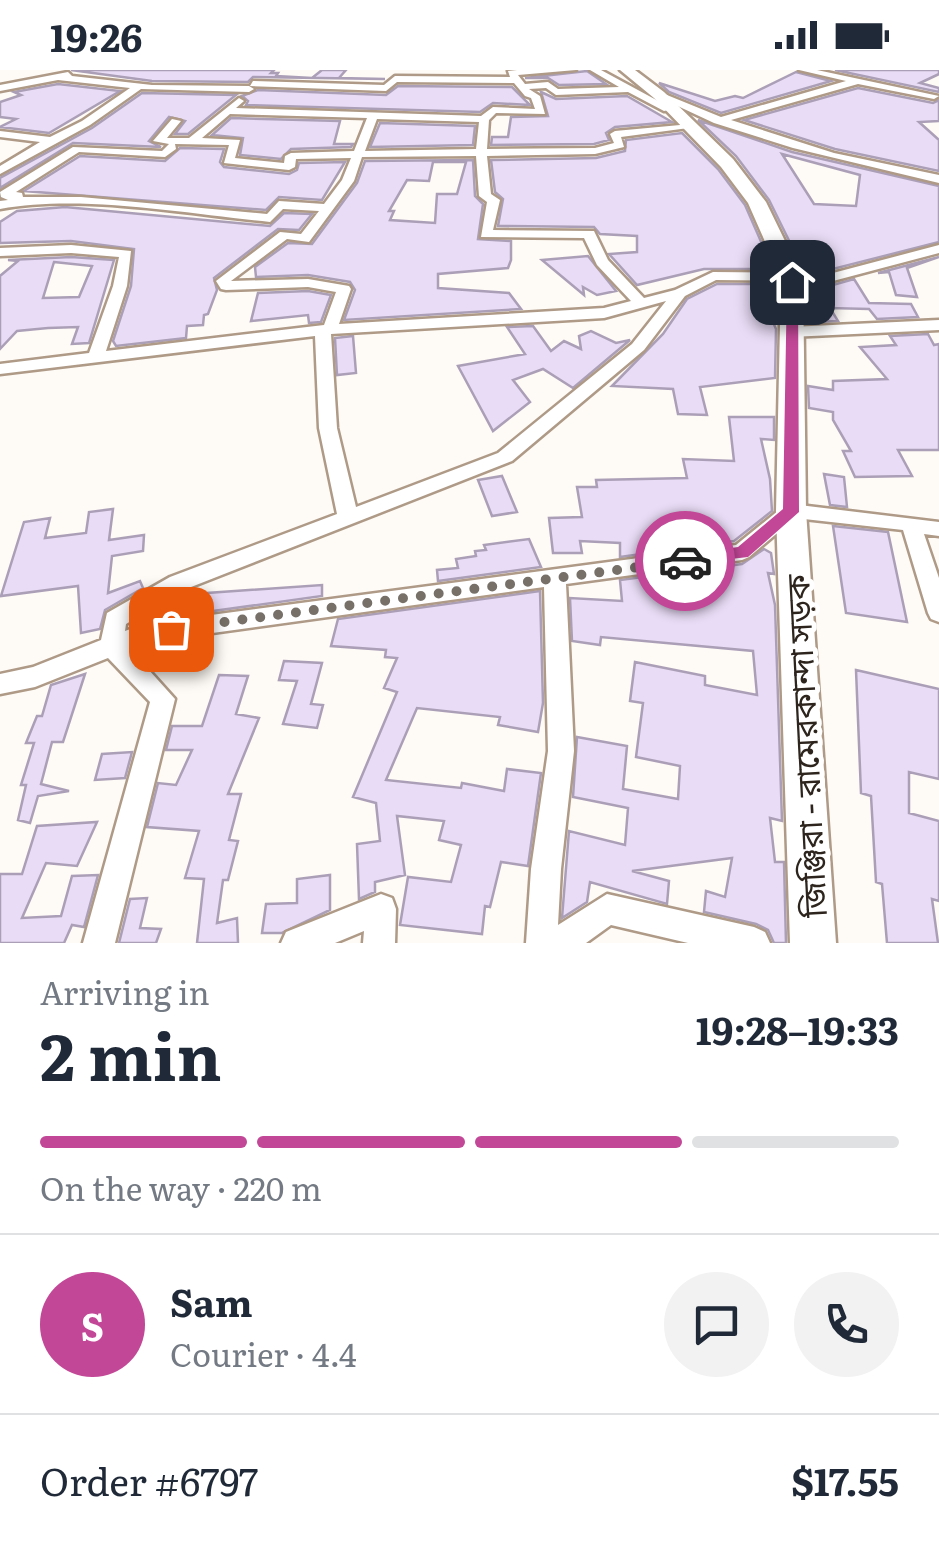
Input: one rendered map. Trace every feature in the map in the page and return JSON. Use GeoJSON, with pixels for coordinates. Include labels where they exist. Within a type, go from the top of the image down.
{"type":"FeatureCollection","features":[{"type":"Feature","properties":{"kind":"main road","name":"জিঞ্জিরা - রামেরকান্দা সড়ক"},"geometry":{"type":"LineString","coordinates":[[629,79],[659,95],[727,163],[757,202],[792,278],[791,512],[814,943]]}},
{"type":"Feature","properties":{"kind":"street"},"geometry":{"type":"LineString","coordinates":[[0,88],[90,70]]}},
{"type":"Feature","properties":{"kind":"street"},"geometry":{"type":"LineString","coordinates":[[192,142],[230,111],[264,70]]}},
{"type":"Feature","properties":{"kind":"street"},"geometry":{"type":"LineString","coordinates":[[572,70],[510,73],[535,96],[541,112],[493,110],[484,119],[481,154],[485,196],[494,200],[486,234],[589,234],[602,262],[641,304]]}},
{"type":"Feature","properties":{"kind":"street"},"geometry":{"type":"LineString","coordinates":[[594,70],[629,79],[685,121]]}},
{"type":"Feature","properties":{"kind":"street"},"geometry":{"type":"LineString","coordinates":[[803,70],[934,96]]}},
{"type":"Feature","properties":{"kind":"street"},"geometry":{"type":"LineString","coordinates":[[199,87],[215,74]]}},
{"type":"Feature","properties":{"kind":"street"},"geometry":{"type":"LineString","coordinates":[[58,77],[138,87],[386,88],[395,79],[548,85],[556,92],[629,79]]}},
{"type":"Feature","properties":{"kind":"street"},"geometry":{"type":"LineString","coordinates":[[718,120],[857,80]]}},
{"type":"Feature","properties":{"kind":"street"},"geometry":{"type":"LineString","coordinates":[[0,172],[86,123],[138,87]]}},
{"type":"Feature","properties":{"kind":"street"},"geometry":{"type":"LineString","coordinates":[[659,95],[718,120],[840,160],[939,180]]}},
{"type":"Feature","properties":{"kind":"street"},"geometry":{"type":"LineString","coordinates":[[230,111],[484,119]]}},
{"type":"Feature","properties":{"kind":"street"},"geometry":{"type":"LineString","coordinates":[[348,517],[328,428],[327,329],[344,289],[308,283],[226,286],[224,282],[285,235],[304,239],[348,181],[373,116]]}},
{"type":"Feature","properties":{"kind":"street"},"geometry":{"type":"LineString","coordinates":[[381,154],[392,117]]}},
{"type":"Feature","properties":{"kind":"street"},"geometry":{"type":"LineString","coordinates":[[460,119],[461,154]]}},
{"type":"Feature","properties":{"kind":"street"},"geometry":{"type":"LineString","coordinates":[[436,155],[440,120]]}},
{"type":"Feature","properties":{"kind":"street"},"geometry":{"type":"LineString","coordinates":[[176,121],[158,141],[236,142],[228,161],[289,167],[290,156],[595,151],[620,145],[615,134],[685,121]]}},
{"type":"Feature","properties":{"kind":"street"},"geometry":{"type":"LineString","coordinates":[[0,134],[51,140]]}},
{"type":"Feature","properties":{"kind":"street"},"geometry":{"type":"LineString","coordinates":[[2,204],[18,196],[5,194],[77,149],[165,154],[178,141]]}},
{"type":"Feature","properties":{"kind":"street"},"geometry":{"type":"LineString","coordinates":[[2,204],[35,199],[80,201],[270,218],[280,205],[327,208]]}},
{"type":"Feature","properties":{"kind":"street"},"geometry":{"type":"LineString","coordinates":[[0,252],[71,249],[126,254],[120,286],[96,357]]}},
{"type":"Feature","properties":{"kind":"street"},"geometry":{"type":"LineString","coordinates":[[0,369],[327,329],[604,313],[680,293],[713,276],[833,277],[939,249]]}},
{"type":"Feature","properties":{"kind":"street"},"geometry":{"type":"LineString","coordinates":[[112,646],[116,619],[178,583],[505,457],[638,347],[680,293]]}},
{"type":"Feature","properties":{"kind":"street"},"geometry":{"type":"LineString","coordinates":[[790,332],[939,325]]}},
{"type":"Feature","properties":{"kind":"street"},"geometry":{"type":"LineString","coordinates":[[0,684],[36,677],[144,633],[742,552],[791,512],[939,529]]}},
{"type":"Feature","properties":{"kind":"street"},"geometry":{"type":"LineString","coordinates":[[911,524],[939,614]]}},
{"type":"Feature","properties":{"kind":"street"},"geometry":{"type":"LineString","coordinates":[[542,943],[546,869],[561,752],[555,580]]}},
{"type":"Feature","properties":{"kind":"street"},"geometry":{"type":"LineString","coordinates":[[99,943],[163,699],[112,646]]}},
{"type":"Feature","properties":{"kind":"street"},"geometry":{"type":"LineString","coordinates":[[297,943],[381,909],[380,943]]}},
{"type":"Feature","properties":{"kind":"street"},"geometry":{"type":"LineString","coordinates":[[560,943],[606,909],[754,943]]}},
{"type":"Feature","properties":{"kind":"building"},"geometry":{"type":"Polygon","coordinates":[[[71,70],[274,70],[271,73],[278,73],[276,76],[309,78],[152,81],[71,70]]]}},
{"type":"Feature","properties":{"kind":"building"},"geometry":{"type":"Polygon","coordinates":[[[322,70],[346,70],[339,78],[385,79],[312,78],[322,70]]]}},
{"type":"Feature","properties":{"kind":"building"},"geometry":{"type":"Polygon","coordinates":[[[835,70],[939,70],[939,74],[920,83],[939,88],[939,92],[835,70]]]}},
{"type":"Feature","properties":{"kind":"building"},"geometry":{"type":"Polygon","coordinates":[[[587,71],[606,84],[559,85],[548,78],[525,78],[587,71]]]}},
{"type":"Feature","properties":{"kind":"building"},"geometry":{"type":"Polygon","coordinates":[[[796,72],[831,81],[721,113],[669,92],[659,83],[715,101],[743,98],[796,72]]]}},
{"type":"Feature","properties":{"kind":"building"},"geometry":{"type":"Polygon","coordinates":[[[58,84],[120,91],[49,133],[0,127],[16,119],[0,117],[0,102],[21,95],[14,92],[58,84]]]}},
{"type":"Feature","properties":{"kind":"building"},"geometry":{"type":"Polygon","coordinates":[[[398,86],[512,87],[530,105],[493,103],[480,112],[246,105],[248,101],[242,96],[258,90],[386,95],[398,86]]]}},
{"type":"Feature","properties":{"kind":"building"},"geometry":{"type":"Polygon","coordinates":[[[858,88],[933,103],[939,100],[939,121],[919,122],[939,140],[939,171],[835,149],[744,120],[858,88]]]}},
{"type":"Feature","properties":{"kind":"building"},"geometry":{"type":"Polygon","coordinates":[[[541,92],[556,99],[627,96],[672,122],[615,127],[606,133],[609,140],[594,144],[491,145],[492,137],[508,137],[511,117],[548,116],[541,92]]]}},
{"type":"Feature","properties":{"kind":"building"},"geometry":{"type":"Polygon","coordinates":[[[142,93],[236,95],[188,134],[175,134],[185,121],[169,117],[149,141],[161,147],[73,143],[0,188],[0,178],[92,128],[142,93]]]}},
{"type":"Feature","properties":{"kind":"building"},"geometry":{"type":"Polygon","coordinates":[[[231,118],[340,121],[334,144],[353,144],[291,149],[281,159],[240,155],[243,138],[212,135],[231,118]]]}},
{"type":"Feature","properties":{"kind":"building"},"geometry":{"type":"Polygon","coordinates":[[[698,120],[792,152],[939,186],[939,242],[833,269],[803,269],[769,200],[736,156],[698,120]],[[782,154],[814,204],[856,206],[860,175],[782,154]]]}},
{"type":"Feature","properties":{"kind":"building"},"geometry":{"type":"Polygon","coordinates":[[[380,123],[475,126],[473,145],[370,147],[380,123]]]}},
{"type":"Feature","properties":{"kind":"building"},"geometry":{"type":"Polygon","coordinates":[[[682,133],[718,169],[745,205],[773,269],[704,269],[637,285],[609,254],[637,252],[637,236],[600,234],[594,227],[498,226],[503,199],[495,192],[491,160],[596,158],[625,151],[626,140],[682,133]]]}},
{"type":"Feature","properties":{"kind":"building"},"geometry":{"type":"Polygon","coordinates":[[[180,148],[224,149],[220,162],[224,167],[289,174],[297,170],[299,163],[345,162],[322,200],[279,197],[266,210],[24,191],[80,156],[165,161],[180,148]]]}},
{"type":"Feature","properties":{"kind":"building"},"geometry":{"type":"Polygon","coordinates":[[[473,160],[475,196],[483,204],[478,239],[511,241],[511,260],[508,268],[438,274],[438,288],[509,293],[521,309],[344,320],[355,290],[350,282],[308,275],[256,277],[255,267],[288,243],[312,244],[357,183],[365,161],[473,160]],[[433,162],[429,181],[407,180],[389,211],[394,211],[390,220],[435,223],[437,194],[457,194],[466,162],[433,162]]]}},
{"type":"Feature","properties":{"kind":"building"},"geometry":{"type":"Polygon","coordinates":[[[65,207],[270,226],[284,213],[312,214],[299,230],[278,229],[214,278],[217,290],[203,325],[187,326],[186,338],[116,346],[113,341],[131,286],[134,249],[71,241],[0,243],[0,222],[17,211],[65,207]]]}},
{"type":"Feature","properties":{"kind":"building"},"geometry":{"type":"Polygon","coordinates":[[[588,256],[616,291],[597,295],[583,287],[584,295],[542,260],[588,256]]]}},
{"type":"Feature","properties":{"kind":"building"},"geometry":{"type":"Polygon","coordinates":[[[939,257],[907,268],[917,297],[896,295],[889,272],[878,273],[939,257]]]}},
{"type":"Feature","properties":{"kind":"building"},"geometry":{"type":"Polygon","coordinates":[[[8,260],[114,260],[89,343],[72,344],[78,327],[48,328],[17,331],[0,349],[0,276],[18,261],[8,260]],[[54,262],[43,298],[79,297],[92,266],[54,262]]]}},
{"type":"Feature","properties":{"kind":"building"},"geometry":{"type":"Polygon","coordinates":[[[854,279],[869,303],[911,304],[918,317],[877,319],[869,309],[830,308],[838,321],[815,322],[807,303],[807,285],[833,285],[854,279]]]}},
{"type":"Feature","properties":{"kind":"building"},"geometry":{"type":"Polygon","coordinates":[[[717,284],[777,284],[777,306],[766,306],[776,329],[775,378],[700,387],[707,415],[678,414],[673,389],[612,386],[663,334],[687,299],[717,284]]]}},
{"type":"Feature","properties":{"kind":"building"},"geometry":{"type":"Polygon","coordinates":[[[308,291],[331,295],[321,322],[309,323],[308,315],[251,321],[258,293],[308,291]]]}},
{"type":"Feature","properties":{"kind":"building"},"geometry":{"type":"Polygon","coordinates":[[[533,326],[551,351],[564,341],[581,349],[579,336],[591,331],[616,343],[630,340],[573,388],[543,369],[513,380],[530,402],[493,431],[458,366],[525,354],[507,327],[533,326]]]}},
{"type":"Feature","properties":{"kind":"building"},"geometry":{"type":"Polygon","coordinates":[[[928,334],[934,345],[939,344],[939,450],[898,450],[912,476],[855,477],[843,451],[851,451],[833,420],[833,412],[809,408],[808,386],[833,390],[833,381],[887,379],[860,347],[896,345],[890,336],[928,334]]]}},
{"type":"Feature","properties":{"kind":"building"},"geometry":{"type":"Polygon","coordinates":[[[353,336],[356,373],[337,375],[335,338],[353,336]]]}},
{"type":"Feature","properties":{"kind":"building"},"geometry":{"type":"Polygon","coordinates":[[[729,417],[774,417],[774,440],[761,439],[772,511],[734,541],[620,557],[620,543],[580,541],[582,553],[553,553],[549,518],[582,517],[577,487],[597,487],[596,480],[687,478],[683,459],[734,461],[729,417]]]}},
{"type":"Feature","properties":{"kind":"building"},"geometry":{"type":"Polygon","coordinates":[[[824,474],[844,477],[847,507],[830,505],[824,474]]]}},
{"type":"Feature","properties":{"kind":"building"},"geometry":{"type":"Polygon","coordinates":[[[502,476],[517,512],[492,516],[478,480],[502,476]]]}},
{"type":"Feature","properties":{"kind":"building"},"geometry":{"type":"Polygon","coordinates":[[[113,509],[109,540],[144,535],[143,551],[112,556],[108,593],[140,581],[143,588],[105,610],[100,629],[81,633],[78,586],[1,596],[24,522],[50,518],[45,538],[86,533],[89,512],[113,509]]]}},
{"type":"Feature","properties":{"kind":"building"},"geometry":{"type":"Polygon","coordinates":[[[833,526],[888,532],[907,622],[846,613],[833,526]]]}},
{"type":"Feature","properties":{"kind":"building"},"geometry":{"type":"Polygon","coordinates":[[[529,539],[541,567],[438,581],[437,570],[458,568],[456,559],[476,556],[475,551],[486,550],[484,545],[529,539]]]}},
{"type":"Feature","properties":{"kind":"building"},"geometry":{"type":"Polygon","coordinates":[[[764,549],[771,553],[774,574],[768,573],[775,605],[782,821],[770,818],[775,862],[784,862],[786,943],[774,943],[768,930],[756,924],[704,912],[706,891],[725,897],[732,858],[632,871],[669,881],[667,904],[590,882],[587,902],[562,918],[569,831],[625,845],[628,808],[573,797],[577,737],[627,746],[623,789],[678,799],[680,766],[636,757],[643,703],[630,701],[635,662],[705,676],[705,685],[757,695],[753,651],[601,637],[600,645],[572,641],[570,598],[622,601],[620,580],[742,564],[764,549]]]}},
{"type":"Feature","properties":{"kind":"building"},"geometry":{"type":"Polygon","coordinates":[[[322,585],[322,596],[141,621],[158,610],[192,607],[193,594],[322,585]]]}},
{"type":"Feature","properties":{"kind":"building"},"geometry":{"type":"Polygon","coordinates":[[[540,591],[543,703],[538,732],[498,725],[500,717],[417,708],[386,780],[461,788],[462,783],[504,791],[507,769],[541,773],[528,866],[501,862],[490,907],[485,906],[482,934],[400,925],[408,877],[451,882],[461,845],[439,840],[444,821],[397,816],[405,875],[375,882],[375,892],[359,899],[357,844],[380,841],[376,803],[353,797],[397,692],[384,688],[397,658],[385,657],[386,650],[331,646],[338,619],[540,591]]]}},
{"type":"Feature","properties":{"kind":"building"},"geometry":{"type":"Polygon","coordinates":[[[284,661],[322,663],[311,704],[323,705],[317,728],[283,724],[297,681],[279,680],[284,661]]]}},
{"type":"Feature","properties":{"kind":"building"},"geometry":{"type":"Polygon","coordinates":[[[856,670],[939,689],[939,779],[909,772],[909,813],[939,821],[939,901],[932,899],[938,943],[887,943],[882,884],[876,882],[871,796],[861,793],[856,670]]]}},
{"type":"Feature","properties":{"kind":"building"},"geometry":{"type":"Polygon","coordinates":[[[85,674],[63,742],[52,742],[41,784],[69,791],[38,796],[30,823],[18,820],[26,785],[21,785],[34,743],[26,743],[37,716],[42,716],[51,685],[85,674]]]}},
{"type":"Feature","properties":{"kind":"building"},"geometry":{"type":"Polygon","coordinates":[[[219,675],[248,676],[236,714],[259,718],[228,794],[241,794],[229,840],[238,841],[228,880],[223,880],[217,923],[237,918],[238,943],[197,943],[204,879],[185,878],[199,831],[147,827],[158,783],[176,785],[192,750],[166,750],[172,726],[202,726],[219,675]]]}},
{"type":"Feature","properties":{"kind":"building"},"geometry":{"type":"Polygon","coordinates":[[[132,752],[125,778],[95,780],[102,754],[132,752]]]}},
{"type":"Feature","properties":{"kind":"building"},"geometry":{"type":"Polygon","coordinates":[[[97,822],[77,866],[46,863],[22,918],[61,916],[72,876],[98,875],[84,927],[72,925],[64,943],[0,943],[0,874],[22,874],[37,826],[97,822]]]}},
{"type":"Feature","properties":{"kind":"building"},"geometry":{"type":"Polygon","coordinates":[[[330,875],[330,910],[282,933],[262,933],[266,904],[297,903],[297,879],[330,875]]]}},
{"type":"Feature","properties":{"kind":"building"},"geometry":{"type":"Polygon","coordinates":[[[147,898],[140,928],[161,929],[156,943],[119,943],[130,899],[147,898]]]}},
{"type":"Feature","properties":{"kind":"way so far"},"geometry":{"type":"LineString","coordinates":[[171,629],[685,561]]}},
{"type":"Feature","properties":{"kind":"route"},"geometry":{"type":"LineString","coordinates":[[685,561],[742,552],[791,512],[792,282]]}}]}
